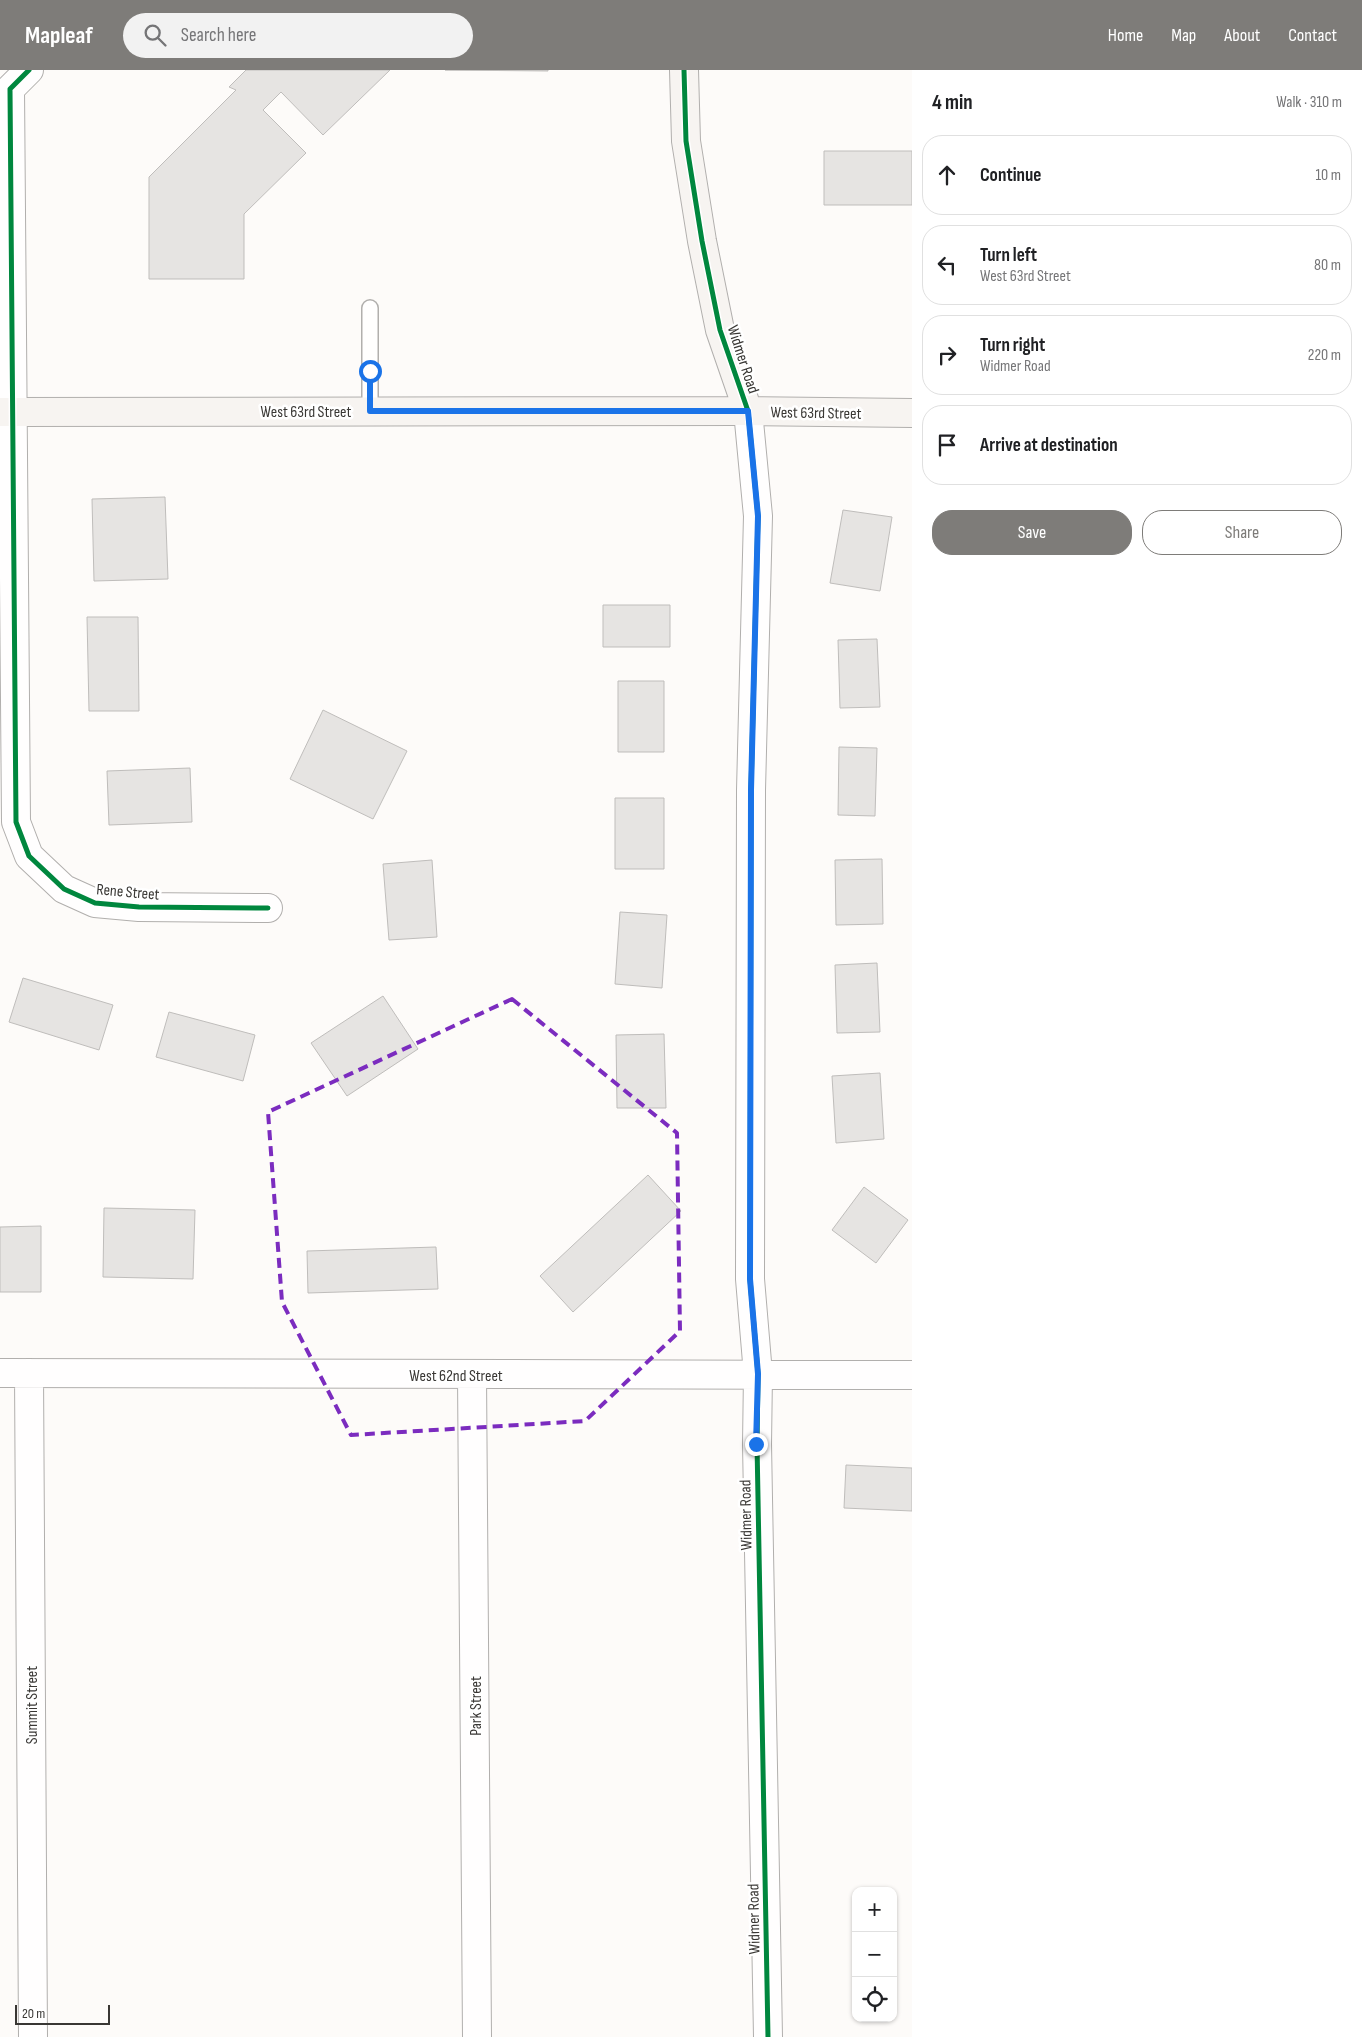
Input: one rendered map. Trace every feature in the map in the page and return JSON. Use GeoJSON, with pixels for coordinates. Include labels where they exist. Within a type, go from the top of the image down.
{"type":"FeatureCollection","features":[{"type":"Feature","properties":{"kind":"street"},"geometry":{"type":"LineString","coordinates":[[5,89],[29,70]]}},
{"type":"Feature","properties":{"kind":"street","name":"Widmer Road"},"geometry":{"type":"LineString","coordinates":[[684,70],[686,141],[702,241],[720,330],[748,411],[758,516],[751,790],[750,1279],[758,1374],[756,1444],[768,2037]]}},
{"type":"Feature","properties":{"kind":"street","name":"Rene Street"},"geometry":{"type":"LineString","coordinates":[[5,89],[6,412],[16,822],[30,856],[64,889],[95,903],[139,907],[268,908]]}},
{"type":"Feature","properties":{"kind":"street","name":"West 63rd Street"},"geometry":{"type":"LineString","coordinates":[[6,412],[748,411],[912,413]]}},
{"type":"Feature","properties":{"kind":"street","name":"West 62nd Street"},"geometry":{"type":"LineString","coordinates":[[0,1373],[912,1375]]}},
{"type":"Feature","properties":{"kind":"street","name":"Summit Street"},"geometry":{"type":"LineString","coordinates":[[29,1373],[32,2037]]}},
{"type":"Feature","properties":{"kind":"street","name":"Park Street"},"geometry":{"type":"LineString","coordinates":[[472,1375],[477,2037]]}},
{"type":"Feature","properties":{"kind":"lane"},"geometry":{"type":"LineString","coordinates":[[370,308],[370,411]]}},
{"type":"Feature","properties":{"kind":"highlighted area"},"geometry":{"type":"Polygon","coordinates":[[[512,999],[677,1133],[680,1331],[585,1421],[351,1435],[282,1302],[268,1112],[512,999]]]}},
{"type":"Feature","properties":{"kind":"building"},"geometry":{"type":"Polygon","coordinates":[[[246,70],[390,70],[323,135],[281,92],[263,110],[306,153],[244,214],[244,279],[149,279],[149,177],[236,90],[229,87],[246,70]]]}},
{"type":"Feature","properties":{"kind":"building"},"geometry":{"type":"Polygon","coordinates":[[[445,70],[548,70],[548,71],[445,70]]]}},
{"type":"Feature","properties":{"kind":"building"},"geometry":{"type":"Polygon","coordinates":[[[824,151],[912,151],[912,205],[824,205],[824,151]]]}},
{"type":"Feature","properties":{"kind":"building"},"geometry":{"type":"Polygon","coordinates":[[[165,497],[168,579],[94,581],[92,499],[165,497]]]}},
{"type":"Feature","properties":{"kind":"building"},"geometry":{"type":"Polygon","coordinates":[[[843,510],[892,517],[880,591],[830,583],[843,510]]]}},
{"type":"Feature","properties":{"kind":"building"},"geometry":{"type":"Polygon","coordinates":[[[603,605],[670,605],[670,647],[603,647],[603,605]]]}},
{"type":"Feature","properties":{"kind":"building"},"geometry":{"type":"Polygon","coordinates":[[[87,617],[138,617],[139,711],[89,711],[87,617]]]}},
{"type":"Feature","properties":{"kind":"building"},"geometry":{"type":"Polygon","coordinates":[[[877,639],[880,707],[840,708],[838,640],[877,639]]]}},
{"type":"Feature","properties":{"kind":"building"},"geometry":{"type":"Polygon","coordinates":[[[618,681],[664,681],[664,752],[618,752],[618,681]]]}},
{"type":"Feature","properties":{"kind":"building"},"geometry":{"type":"Polygon","coordinates":[[[323,710],[407,751],[373,819],[290,779],[323,710]]]}},
{"type":"Feature","properties":{"kind":"building"},"geometry":{"type":"Polygon","coordinates":[[[839,747],[877,748],[875,816],[838,815],[839,747]]]}},
{"type":"Feature","properties":{"kind":"building"},"geometry":{"type":"Polygon","coordinates":[[[190,768],[192,822],[109,825],[107,771],[190,768]]]}},
{"type":"Feature","properties":{"kind":"building"},"geometry":{"type":"Polygon","coordinates":[[[615,798],[664,798],[664,869],[615,869],[615,798]]]}},
{"type":"Feature","properties":{"kind":"building"},"geometry":{"type":"Polygon","coordinates":[[[882,859],[883,924],[836,925],[835,860],[882,859]]]}},
{"type":"Feature","properties":{"kind":"building"},"geometry":{"type":"Polygon","coordinates":[[[432,860],[437,937],[389,940],[383,864],[432,860]]]}},
{"type":"Feature","properties":{"kind":"building"},"geometry":{"type":"Polygon","coordinates":[[[620,912],[667,915],[662,988],[615,984],[620,912]]]}},
{"type":"Feature","properties":{"kind":"building"},"geometry":{"type":"Polygon","coordinates":[[[877,963],[880,1032],[837,1033],[835,965],[877,963]]]}},
{"type":"Feature","properties":{"kind":"building"},"geometry":{"type":"Polygon","coordinates":[[[23,978],[113,1005],[99,1050],[9,1022],[23,978]]]}},
{"type":"Feature","properties":{"kind":"building"},"geometry":{"type":"Polygon","coordinates":[[[383,996],[418,1049],[347,1096],[311,1043],[383,996]]]}},
{"type":"Feature","properties":{"kind":"building"},"geometry":{"type":"Polygon","coordinates":[[[169,1012],[255,1035],[243,1081],[156,1057],[169,1012]]]}},
{"type":"Feature","properties":{"kind":"building"},"geometry":{"type":"Polygon","coordinates":[[[664,1034],[666,1108],[617,1108],[616,1035],[664,1034]]]}},
{"type":"Feature","properties":{"kind":"building"},"geometry":{"type":"Polygon","coordinates":[[[880,1073],[884,1139],[836,1143],[832,1076],[880,1073]]]}},
{"type":"Feature","properties":{"kind":"building"},"geometry":{"type":"Polygon","coordinates":[[[648,1175],[681,1211],[573,1312],[540,1276],[648,1175]]]}},
{"type":"Feature","properties":{"kind":"building"},"geometry":{"type":"Polygon","coordinates":[[[864,1187],[908,1220],[876,1263],[832,1230],[864,1187]]]}},
{"type":"Feature","properties":{"kind":"building"},"geometry":{"type":"Polygon","coordinates":[[[104,1208],[195,1210],[193,1279],[103,1277],[104,1208]]]}},
{"type":"Feature","properties":{"kind":"building"},"geometry":{"type":"Polygon","coordinates":[[[41,1226],[41,1292],[0,1292],[0,1227],[41,1226]]]}},
{"type":"Feature","properties":{"kind":"building"},"geometry":{"type":"Polygon","coordinates":[[[436,1247],[438,1289],[308,1293],[307,1251],[436,1247]]]}},
{"type":"Feature","properties":{"kind":"building"},"geometry":{"type":"Polygon","coordinates":[[[846,1465],[912,1468],[912,1511],[844,1508],[846,1465]]]}},
{"type":"Feature","properties":{"kind":"cycle path"},"geometry":{"type":"LineString","coordinates":[[29,70],[10,89],[16,822],[29,856],[64,889],[95,903],[139,907],[268,908]]}},
{"type":"Feature","properties":{"kind":"cycle path"},"geometry":{"type":"LineString","coordinates":[[684,70],[686,141],[702,241],[720,330],[748,411],[758,516],[751,790],[750,1279],[758,1374],[757,1444],[768,2037]]}},
{"type":"Feature","properties":{"kind":"route"},"geometry":{"type":"LineString","coordinates":[[370,371],[370,411],[748,411],[758,516],[751,790],[750,1279],[758,1374],[756,1444]]}}]}
